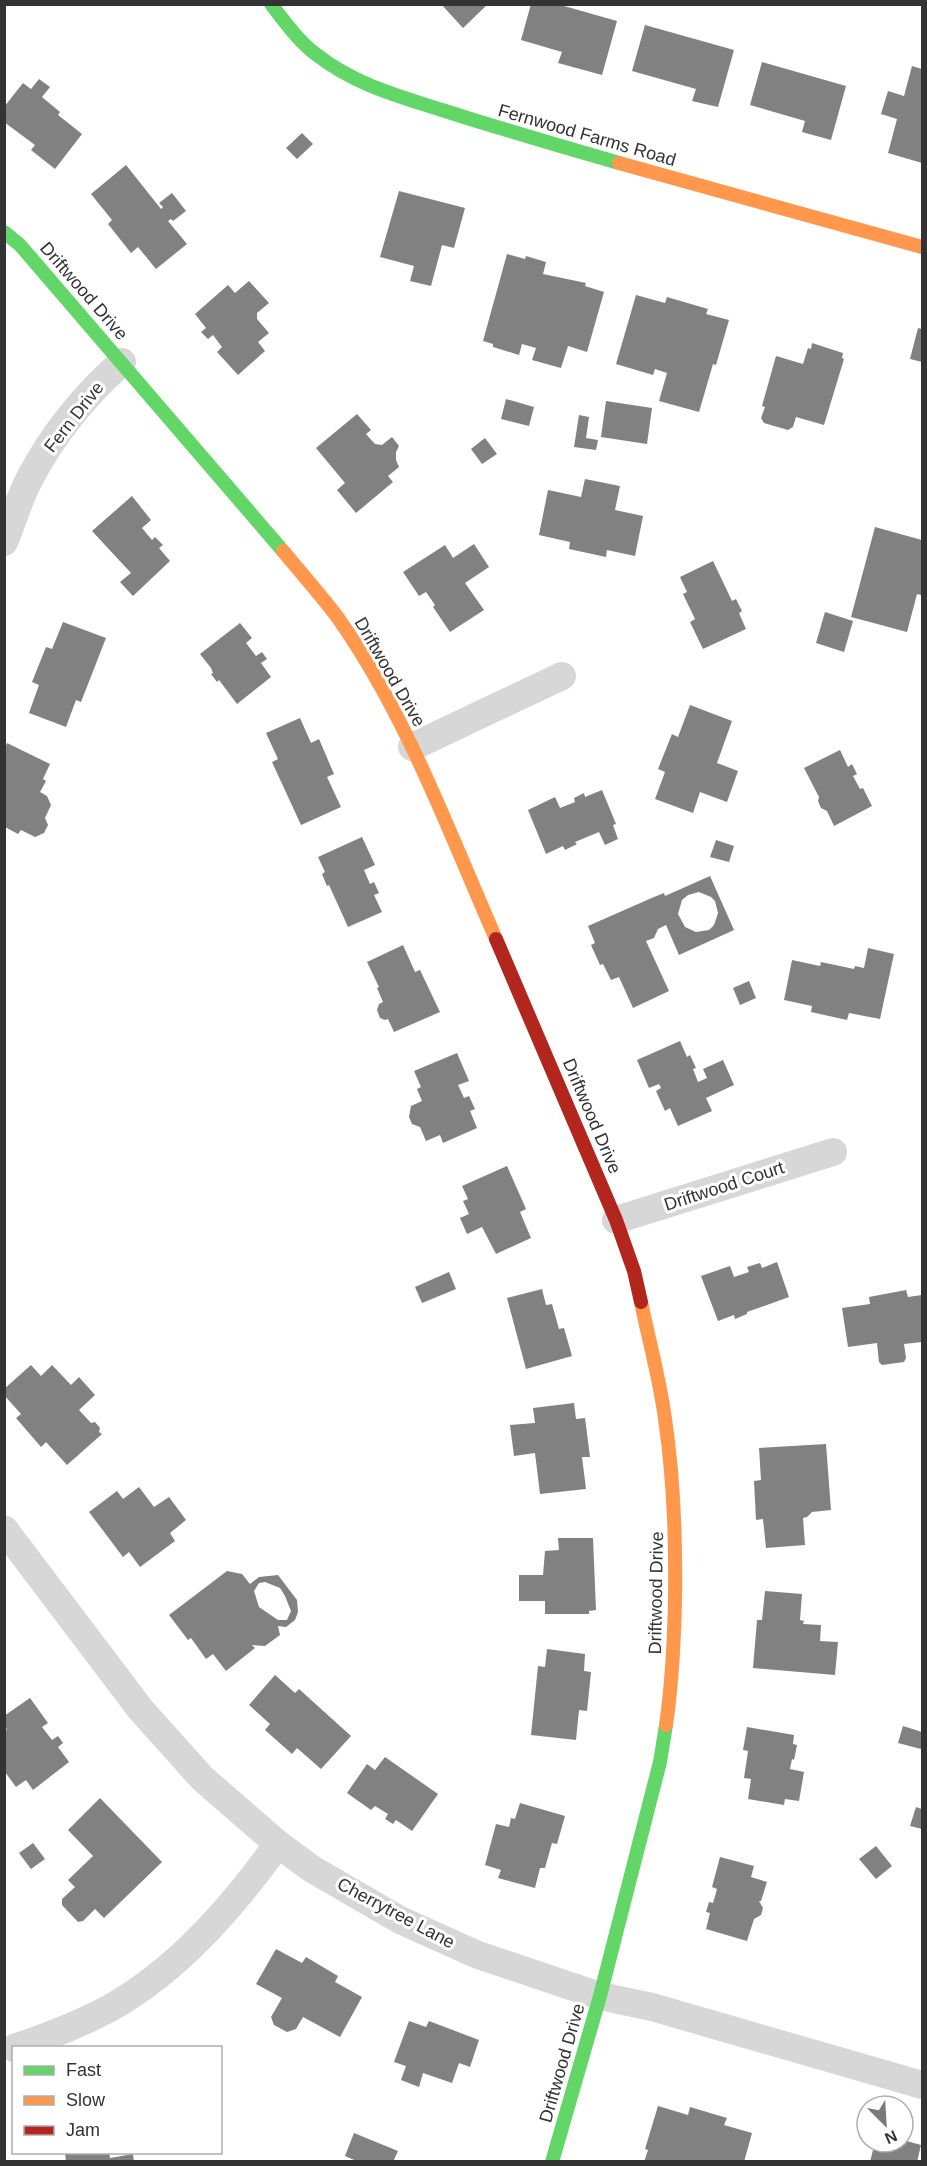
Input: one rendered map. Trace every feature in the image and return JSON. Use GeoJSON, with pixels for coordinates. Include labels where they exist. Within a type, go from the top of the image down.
{"type":"FeatureCollection","features":[{"type":"Feature","properties":{"kind":"street","name":"Fernwood Farms Road"},"geometry":{"type":"LineString","coordinates":[[271,4],[300,40],[316,55],[349,77],[382,91],[484,124],[922,247]]}},
{"type":"Feature","properties":{"kind":"street","name":"Driftwood Drive"},"geometry":{"type":"LineString","coordinates":[[4,232],[20,245],[122,362],[338,618],[386,696],[412,747],[616,1220],[634,1271],[665,1417],[673,1485],[676,1558],[670,1698],[660,1762],[600,1996],[552,2162]]}},
{"type":"Feature","properties":{"kind":"street","name":"Fern Drive"},"geometry":{"type":"LineString","coordinates":[[4,542],[29,479],[59,429],[100,382],[122,362]]}},
{"type":"Feature","properties":{"kind":"street"},"geometry":{"type":"LineString","coordinates":[[412,747],[562,676]]}},
{"type":"Feature","properties":{"kind":"street","name":"Driftwood Court"},"geometry":{"type":"LineString","coordinates":[[616,1220],[833,1152]]}},
{"type":"Feature","properties":{"kind":"street","name":"Cherrytree Lane"},"geometry":{"type":"LineString","coordinates":[[4,1529],[141,1710],[203,1779],[278,1844],[322,1874],[400,1920],[478,1955],[600,1996],[652,2007],[922,2085]]}},
{"type":"Feature","properties":{"kind":"street"},"geometry":{"type":"LineString","coordinates":[[20,2046],[103,2012],[162,1972],[196,1942],[247,1887],[278,1844]]}},
{"type":"Feature","properties":{"kind":"building"},"geometry":{"type":"Polygon","coordinates":[[[441,4],[488,4],[463,28],[441,4]]]}},
{"type":"Feature","properties":{"kind":"building"},"geometry":{"type":"Polygon","coordinates":[[[531,4],[557,4],[617,21],[602,75],[558,63],[562,52],[521,40],[531,4]]]}},
{"type":"Feature","properties":{"kind":"building"},"geometry":{"type":"Polygon","coordinates":[[[645,25],[734,50],[718,107],[692,101],[696,89],[632,71],[645,25]]]}},
{"type":"Feature","properties":{"kind":"building"},"geometry":{"type":"Polygon","coordinates":[[[762,62],[846,86],[831,140],[802,132],[805,121],[750,105],[762,62]]]}},
{"type":"Feature","properties":{"kind":"building"},"geometry":{"type":"Polygon","coordinates":[[[912,66],[922,69],[922,163],[888,153],[897,119],[881,114],[888,91],[904,96],[912,66]]]}},
{"type":"Feature","properties":{"kind":"building"},"geometry":{"type":"Polygon","coordinates":[[[39,79],[50,87],[42,97],[60,112],[58,115],[82,134],[55,169],[31,150],[35,145],[4,122],[4,107],[23,83],[31,89],[39,79]]]}},
{"type":"Feature","properties":{"kind":"building"},"geometry":{"type":"Polygon","coordinates":[[[302,133],[313,144],[297,159],[286,148],[302,133]]]}},
{"type":"Feature","properties":{"kind":"building"},"geometry":{"type":"Polygon","coordinates":[[[126,165],[161,209],[163,207],[159,203],[172,193],[186,211],[173,221],[171,219],[168,221],[187,244],[156,269],[138,247],[131,253],[108,224],[112,220],[91,194],[126,165]]]}},
{"type":"Feature","properties":{"kind":"building"},"geometry":{"type":"Polygon","coordinates":[[[399,191],[465,208],[454,248],[442,245],[431,286],[410,281],[414,266],[380,257],[399,191]]]}},
{"type":"Feature","properties":{"kind":"building"},"geometry":{"type":"Polygon","coordinates":[[[507,254],[525,259],[526,256],[546,262],[543,274],[586,283],[585,286],[604,292],[587,352],[568,346],[561,368],[532,360],[536,348],[522,344],[519,355],[493,347],[493,344],[483,341],[507,254]]]}},
{"type":"Feature","properties":{"kind":"building"},"geometry":{"type":"Polygon","coordinates":[[[249,281],[269,303],[257,313],[257,319],[269,333],[258,342],[265,351],[238,375],[217,352],[222,347],[213,335],[208,339],[201,332],[206,328],[195,314],[228,285],[235,293],[249,281]]]}},
{"type":"Feature","properties":{"kind":"building"},"geometry":{"type":"Polygon","coordinates":[[[636,295],[665,303],[667,297],[708,309],[706,314],[729,320],[699,412],[659,401],[667,373],[655,369],[653,375],[616,364],[636,295]]]}},
{"type":"Feature","properties":{"kind":"building"},"geometry":{"type":"Polygon","coordinates":[[[918,328],[922,329],[922,362],[910,359],[918,328]]]}},
{"type":"Feature","properties":{"kind":"building"},"geometry":{"type":"Polygon","coordinates":[[[812,343],[843,353],[842,358],[844,359],[824,425],[796,417],[793,427],[788,430],[764,423],[761,418],[765,407],[762,406],[776,356],[803,364],[812,343]]]}},
{"type":"Feature","properties":{"kind":"building"},"geometry":{"type":"Polygon","coordinates":[[[506,399],[534,407],[529,426],[501,419],[506,399]]]}},
{"type":"Feature","properties":{"kind":"building"},"geometry":{"type":"Polygon","coordinates":[[[606,401],[652,408],[647,444],[601,437],[606,401]]]}},
{"type":"Feature","properties":{"kind":"building"},"geometry":{"type":"Polygon","coordinates":[[[357,414],[371,430],[366,434],[375,444],[382,445],[392,437],[399,446],[396,460],[399,467],[388,476],[393,482],[356,513],[337,490],[345,483],[316,448],[357,414]]]}},
{"type":"Feature","properties":{"kind":"building"},"geometry":{"type":"Polygon","coordinates":[[[579,415],[589,417],[586,438],[598,440],[596,450],[574,447],[579,415]]]}},
{"type":"Feature","properties":{"kind":"building"},"geometry":{"type":"Polygon","coordinates":[[[485,438],[497,454],[482,464],[471,449],[485,438]]]}},
{"type":"Feature","properties":{"kind":"building"},"geometry":{"type":"Polygon","coordinates":[[[585,479],[620,486],[615,510],[643,516],[635,556],[607,550],[606,557],[569,549],[570,542],[539,535],[548,490],[581,497],[585,479]]]}},
{"type":"Feature","properties":{"kind":"building"},"geometry":{"type":"Polygon","coordinates":[[[132,496],[151,520],[142,528],[152,540],[155,537],[163,545],[159,548],[170,561],[133,596],[120,582],[131,573],[92,531],[132,496]]]}},
{"type":"Feature","properties":{"kind":"building"},"geometry":{"type":"Polygon","coordinates":[[[875,527],[922,540],[921,595],[917,594],[907,632],[851,617],[875,527]]]}},
{"type":"Feature","properties":{"kind":"building"},"geometry":{"type":"Polygon","coordinates":[[[474,544],[489,567],[465,583],[484,610],[450,632],[426,592],[419,596],[403,572],[445,545],[453,558],[474,544]]]}},
{"type":"Feature","properties":{"kind":"building"},"geometry":{"type":"Polygon","coordinates":[[[713,561],[732,601],[736,599],[742,611],[739,613],[746,629],[703,649],[690,622],[695,619],[683,594],[687,592],[680,577],[713,561]]]}},
{"type":"Feature","properties":{"kind":"building"},"geometry":{"type":"Polygon","coordinates":[[[825,612],[853,621],[844,652],[816,643],[825,612]]]}},
{"type":"Feature","properties":{"kind":"building"},"geometry":{"type":"Polygon","coordinates":[[[63,622],[106,638],[81,702],[76,700],[66,727],[29,713],[39,685],[32,682],[46,647],[52,649],[63,622]]]}},
{"type":"Feature","properties":{"kind":"building"},"geometry":{"type":"Polygon","coordinates":[[[240,623],[252,638],[246,643],[256,656],[262,652],[267,659],[261,663],[271,677],[237,704],[219,680],[217,682],[211,674],[213,673],[211,668],[200,654],[240,623]]]}},
{"type":"Feature","properties":{"kind":"building"},"geometry":{"type":"Polygon","coordinates":[[[690,705],[732,721],[717,763],[738,771],[727,802],[700,792],[693,813],[655,799],[665,772],[658,769],[672,734],[678,737],[690,705]]]}},
{"type":"Feature","properties":{"kind":"building"},"geometry":{"type":"Polygon","coordinates":[[[300,718],[311,743],[319,739],[334,774],[327,777],[341,807],[301,825],[272,762],[278,759],[266,733],[300,718]]]}},
{"type":"Feature","properties":{"kind":"building"},"geometry":{"type":"Polygon","coordinates":[[[7,743],[50,764],[43,779],[46,781],[40,792],[47,796],[51,805],[45,818],[48,825],[44,833],[35,837],[21,830],[18,834],[5,827],[5,749],[7,743]]]}},
{"type":"Feature","properties":{"kind":"building"},"geometry":{"type":"Polygon","coordinates":[[[840,750],[848,767],[852,764],[857,774],[853,776],[860,789],[863,788],[872,806],[834,826],[827,811],[821,808],[819,797],[804,768],[840,750]]]}},
{"type":"Feature","properties":{"kind":"building"},"geometry":{"type":"Polygon","coordinates":[[[602,790],[616,824],[613,825],[618,839],[605,845],[599,832],[575,842],[577,844],[565,850],[563,846],[546,854],[528,810],[555,797],[560,808],[575,802],[574,798],[584,793],[585,797],[602,790]]]}},
{"type":"Feature","properties":{"kind":"building"},"geometry":{"type":"Polygon","coordinates":[[[362,837],[375,865],[364,870],[370,884],[374,882],[379,893],[374,895],[382,912],[348,927],[329,885],[327,886],[322,874],[325,872],[318,857],[362,837]]]}},
{"type":"Feature","properties":{"kind":"building"},"geometry":{"type":"Polygon","coordinates":[[[716,840],[734,846],[729,862],[710,857],[716,840]]]}},
{"type":"Feature","properties":{"kind":"building"},"geometry":{"type":"Polygon","coordinates":[[[710,876],[734,930],[679,955],[666,925],[658,929],[654,938],[646,941],[669,991],[633,1008],[619,977],[611,980],[603,964],[600,965],[591,945],[595,943],[588,926],[664,893],[665,896],[710,876]],[[699,892],[688,895],[682,900],[678,914],[685,927],[696,932],[709,930],[714,925],[718,913],[715,901],[699,892]]]}},
{"type":"Feature","properties":{"kind":"building"},"geometry":{"type":"Polygon","coordinates":[[[403,945],[415,972],[420,970],[440,1012],[394,1032],[388,1019],[380,1018],[377,1010],[379,1004],[383,1002],[377,988],[379,987],[367,962],[403,945]]]}},
{"type":"Feature","properties":{"kind":"building"},"geometry":{"type":"Polygon","coordinates":[[[868,948],[894,954],[880,1019],[849,1013],[847,1020],[811,1012],[812,1006],[784,1000],[792,960],[820,966],[821,962],[854,969],[855,966],[864,968],[868,948]]]}},
{"type":"Feature","properties":{"kind":"building"},"geometry":{"type":"Polygon","coordinates":[[[749,981],[756,998],[740,1005],[733,988],[749,981]]]}},
{"type":"Feature","properties":{"kind":"building"},"geometry":{"type":"Polygon","coordinates":[[[680,1041],[687,1057],[690,1055],[696,1068],[693,1069],[698,1082],[707,1078],[703,1069],[723,1060],[734,1085],[706,1098],[712,1111],[678,1126],[670,1108],[665,1111],[656,1091],[661,1088],[659,1084],[649,1088],[637,1060],[680,1041]]]}},
{"type":"Feature","properties":{"kind":"building"},"geometry":{"type":"Polygon","coordinates":[[[457,1053],[469,1081],[458,1085],[464,1098],[469,1096],[475,1109],[470,1111],[477,1128],[443,1143],[440,1135],[426,1141],[420,1127],[412,1124],[409,1117],[411,1106],[422,1101],[417,1089],[421,1087],[414,1071],[457,1053]]]}},
{"type":"Feature","properties":{"kind":"building"},"geometry":{"type":"Polygon","coordinates":[[[507,1166],[526,1209],[520,1212],[531,1238],[496,1254],[482,1227],[467,1234],[460,1218],[469,1214],[463,1201],[468,1199],[462,1186],[507,1166]]]}},
{"type":"Feature","properties":{"kind":"building"},"geometry":{"type":"Polygon","coordinates":[[[777,1262],[789,1297],[747,1312],[735,1319],[734,1315],[718,1321],[701,1276],[730,1266],[734,1277],[749,1272],[747,1267],[760,1263],[762,1268],[777,1262]]]}},
{"type":"Feature","properties":{"kind":"building"},"geometry":{"type":"Polygon","coordinates":[[[449,1272],[456,1289],[422,1303],[415,1287],[449,1272]]]}},
{"type":"Feature","properties":{"kind":"building"},"geometry":{"type":"Polygon","coordinates":[[[542,1289],[546,1305],[552,1304],[559,1329],[564,1328],[572,1356],[526,1369],[507,1298],[542,1289]]]}},
{"type":"Feature","properties":{"kind":"building"},"geometry":{"type":"Polygon","coordinates":[[[906,1290],[908,1297],[922,1295],[922,1342],[904,1344],[906,1358],[904,1362],[882,1365],[879,1362],[877,1343],[848,1347],[842,1308],[870,1304],[869,1297],[906,1290]]]}},
{"type":"Feature","properties":{"kind":"building"},"geometry":{"type":"Polygon","coordinates":[[[31,1365],[41,1376],[52,1365],[71,1385],[79,1377],[95,1395],[79,1410],[91,1423],[95,1422],[102,1434],[67,1465],[46,1442],[41,1447],[16,1418],[21,1414],[4,1395],[4,1389],[31,1365]]]}},
{"type":"Feature","properties":{"kind":"building"},"geometry":{"type":"Polygon","coordinates":[[[574,1403],[576,1419],[585,1418],[590,1457],[582,1457],[586,1489],[540,1494],[535,1453],[514,1456],[510,1425],[535,1423],[533,1408],[574,1403]]]}},
{"type":"Feature","properties":{"kind":"building"},"geometry":{"type":"Polygon","coordinates":[[[826,1444],[831,1510],[812,1512],[803,1518],[805,1545],[766,1548],[763,1519],[756,1520],[754,1481],[761,1480],[759,1448],[826,1444]]]}},
{"type":"Feature","properties":{"kind":"building"},"geometry":{"type":"Polygon","coordinates":[[[139,1487],[154,1507],[169,1497],[186,1520],[170,1533],[175,1541],[140,1567],[129,1552],[123,1557],[89,1512],[117,1491],[123,1499],[139,1487]]]}},
{"type":"Feature","properties":{"kind":"building"},"geometry":{"type":"Polygon","coordinates":[[[558,1538],[593,1538],[596,1610],[589,1611],[589,1614],[545,1614],[545,1601],[519,1601],[519,1575],[543,1575],[545,1551],[559,1550],[558,1538]]]}},
{"type":"Feature","properties":{"kind":"building"},"geometry":{"type":"Polygon","coordinates":[[[227,1571],[242,1574],[250,1584],[259,1577],[278,1575],[297,1600],[298,1612],[295,1620],[286,1627],[278,1626],[280,1635],[265,1646],[252,1645],[255,1648],[226,1671],[213,1654],[206,1659],[191,1638],[188,1640],[169,1615],[227,1571]],[[265,1582],[259,1583],[254,1591],[259,1607],[278,1620],[287,1620],[291,1611],[280,1588],[265,1582]]]}},
{"type":"Feature","properties":{"kind":"building"},"geometry":{"type":"Polygon","coordinates":[[[765,1591],[802,1594],[800,1620],[804,1621],[803,1624],[821,1625],[820,1641],[838,1642],[835,1675],[753,1668],[757,1620],[762,1620],[765,1591]]]}},
{"type":"Feature","properties":{"kind":"building"},"geometry":{"type":"Polygon","coordinates":[[[547,1649],[585,1654],[584,1671],[591,1672],[587,1711],[579,1710],[576,1740],[531,1735],[538,1666],[545,1667],[547,1649]]]}},
{"type":"Feature","properties":{"kind":"building"},"geometry":{"type":"Polygon","coordinates":[[[275,1675],[295,1693],[299,1689],[351,1736],[321,1769],[297,1748],[292,1754],[265,1730],[270,1724],[249,1705],[275,1675]]]}},
{"type":"Feature","properties":{"kind":"building"},"geometry":{"type":"Polygon","coordinates":[[[30,1698],[48,1723],[42,1727],[52,1740],[58,1736],[63,1743],[58,1747],[69,1762],[33,1790],[26,1780],[16,1787],[5,1772],[5,1731],[7,1729],[4,1726],[4,1716],[30,1698]]]}},
{"type":"Feature","properties":{"kind":"building"},"geometry":{"type":"Polygon","coordinates":[[[903,1726],[922,1732],[921,1749],[898,1743],[903,1726]]]}},
{"type":"Feature","properties":{"kind":"building"},"geometry":{"type":"Polygon","coordinates":[[[747,1727],[794,1735],[793,1744],[797,1745],[790,1769],[804,1772],[799,1801],[785,1799],[784,1805],[748,1799],[751,1779],[744,1778],[748,1751],[743,1750],[747,1727]]]}},
{"type":"Feature","properties":{"kind":"building"},"geometry":{"type":"Polygon","coordinates":[[[385,1757],[438,1794],[412,1831],[396,1820],[393,1824],[385,1819],[388,1814],[375,1806],[371,1810],[347,1793],[367,1764],[375,1770],[385,1757]]]}},
{"type":"Feature","properties":{"kind":"building"},"geometry":{"type":"Polygon","coordinates":[[[100,1798],[162,1862],[104,1918],[95,1909],[83,1921],[78,1922],[62,1905],[62,1899],[75,1887],[68,1880],[93,1856],[68,1830],[100,1798]]]}},
{"type":"Feature","properties":{"kind":"building"},"geometry":{"type":"Polygon","coordinates":[[[520,1803],[565,1816],[557,1844],[552,1843],[545,1868],[540,1868],[535,1888],[498,1878],[501,1870],[485,1865],[496,1824],[509,1827],[511,1818],[515,1819],[520,1803]]]}},
{"type":"Feature","properties":{"kind":"building"},"geometry":{"type":"Polygon","coordinates":[[[916,1807],[922,1809],[922,1829],[910,1826],[916,1807]]]}},
{"type":"Feature","properties":{"kind":"building"},"geometry":{"type":"Polygon","coordinates":[[[33,1843],[45,1859],[31,1869],[19,1853],[33,1843]]]}},
{"type":"Feature","properties":{"kind":"building"},"geometry":{"type":"Polygon","coordinates":[[[876,1846],[892,1866],[876,1879],[859,1859],[876,1846]]]}},
{"type":"Feature","properties":{"kind":"building"},"geometry":{"type":"Polygon","coordinates":[[[720,1857],[754,1866],[751,1877],[767,1882],[761,1901],[759,1901],[763,1908],[761,1915],[754,1919],[747,1941],[706,1929],[710,1913],[706,1912],[709,1902],[713,1903],[717,1889],[712,1887],[720,1857]]]}},
{"type":"Feature","properties":{"kind":"building"},"geometry":{"type":"Polygon","coordinates":[[[276,1949],[302,1963],[306,1957],[338,1976],[335,1982],[362,1997],[340,2037],[303,2017],[296,2029],[287,2032],[274,2025],[271,2017],[282,1998],[256,1984],[276,1949]]]}},
{"type":"Feature","properties":{"kind":"building"},"geometry":{"type":"Polygon","coordinates":[[[409,2021],[426,2027],[429,2021],[479,2040],[470,2067],[459,2063],[452,2083],[423,2073],[419,2087],[401,2080],[406,2066],[394,2062],[409,2021]]]}},
{"type":"Feature","properties":{"kind":"building"},"geometry":{"type":"Polygon","coordinates":[[[658,2106],[688,2115],[690,2107],[727,2118],[724,2125],[752,2133],[744,2162],[644,2162],[648,2150],[645,2149],[658,2106]]]}},
{"type":"Feature","properties":{"kind":"building"},"geometry":{"type":"Polygon","coordinates":[[[354,2133],[398,2151],[393,2162],[359,2162],[345,2156],[354,2133]]]}},
{"type":"Feature","properties":{"kind":"building"},"geometry":{"type":"Polygon","coordinates":[[[915,2143],[921,2145],[917,2162],[870,2162],[872,2154],[915,2154],[915,2143]]]}},
{"type":"Feature","properties":{"kind":"building"},"geometry":{"type":"Polygon","coordinates":[[[65,2154],[109,2154],[110,2158],[133,2154],[134,2162],[66,2162],[65,2154]]]}},
{"type":"Feature","properties":{"kind":"traffic: fast"},"geometry":{"type":"LineString","coordinates":[[271,4],[310,50],[331,65],[361,81],[464,117],[619,163]]}},
{"type":"Feature","properties":{"kind":"traffic: fast"},"geometry":{"type":"LineString","coordinates":[[4,232],[20,245],[283,551]]}},
{"type":"Feature","properties":{"kind":"traffic: fast"},"geometry":{"type":"LineString","coordinates":[[552,2162],[600,1996],[660,1762],[666,1725]]}},
{"type":"Feature","properties":{"kind":"traffic: slow"},"geometry":{"type":"LineString","coordinates":[[619,163],[922,247]]}},
{"type":"Feature","properties":{"kind":"traffic: slow"},"geometry":{"type":"LineString","coordinates":[[283,551],[338,618],[385,694],[425,774],[496,939]]}},
{"type":"Feature","properties":{"kind":"traffic: slow"},"geometry":{"type":"LineString","coordinates":[[641,1302],[663,1404],[674,1510],[675,1617],[666,1725]]}},
{"type":"Feature","properties":{"kind":"traffic: jam"},"geometry":{"type":"LineString","coordinates":[[496,939],[616,1220],[634,1271],[641,1302]]}}]}
